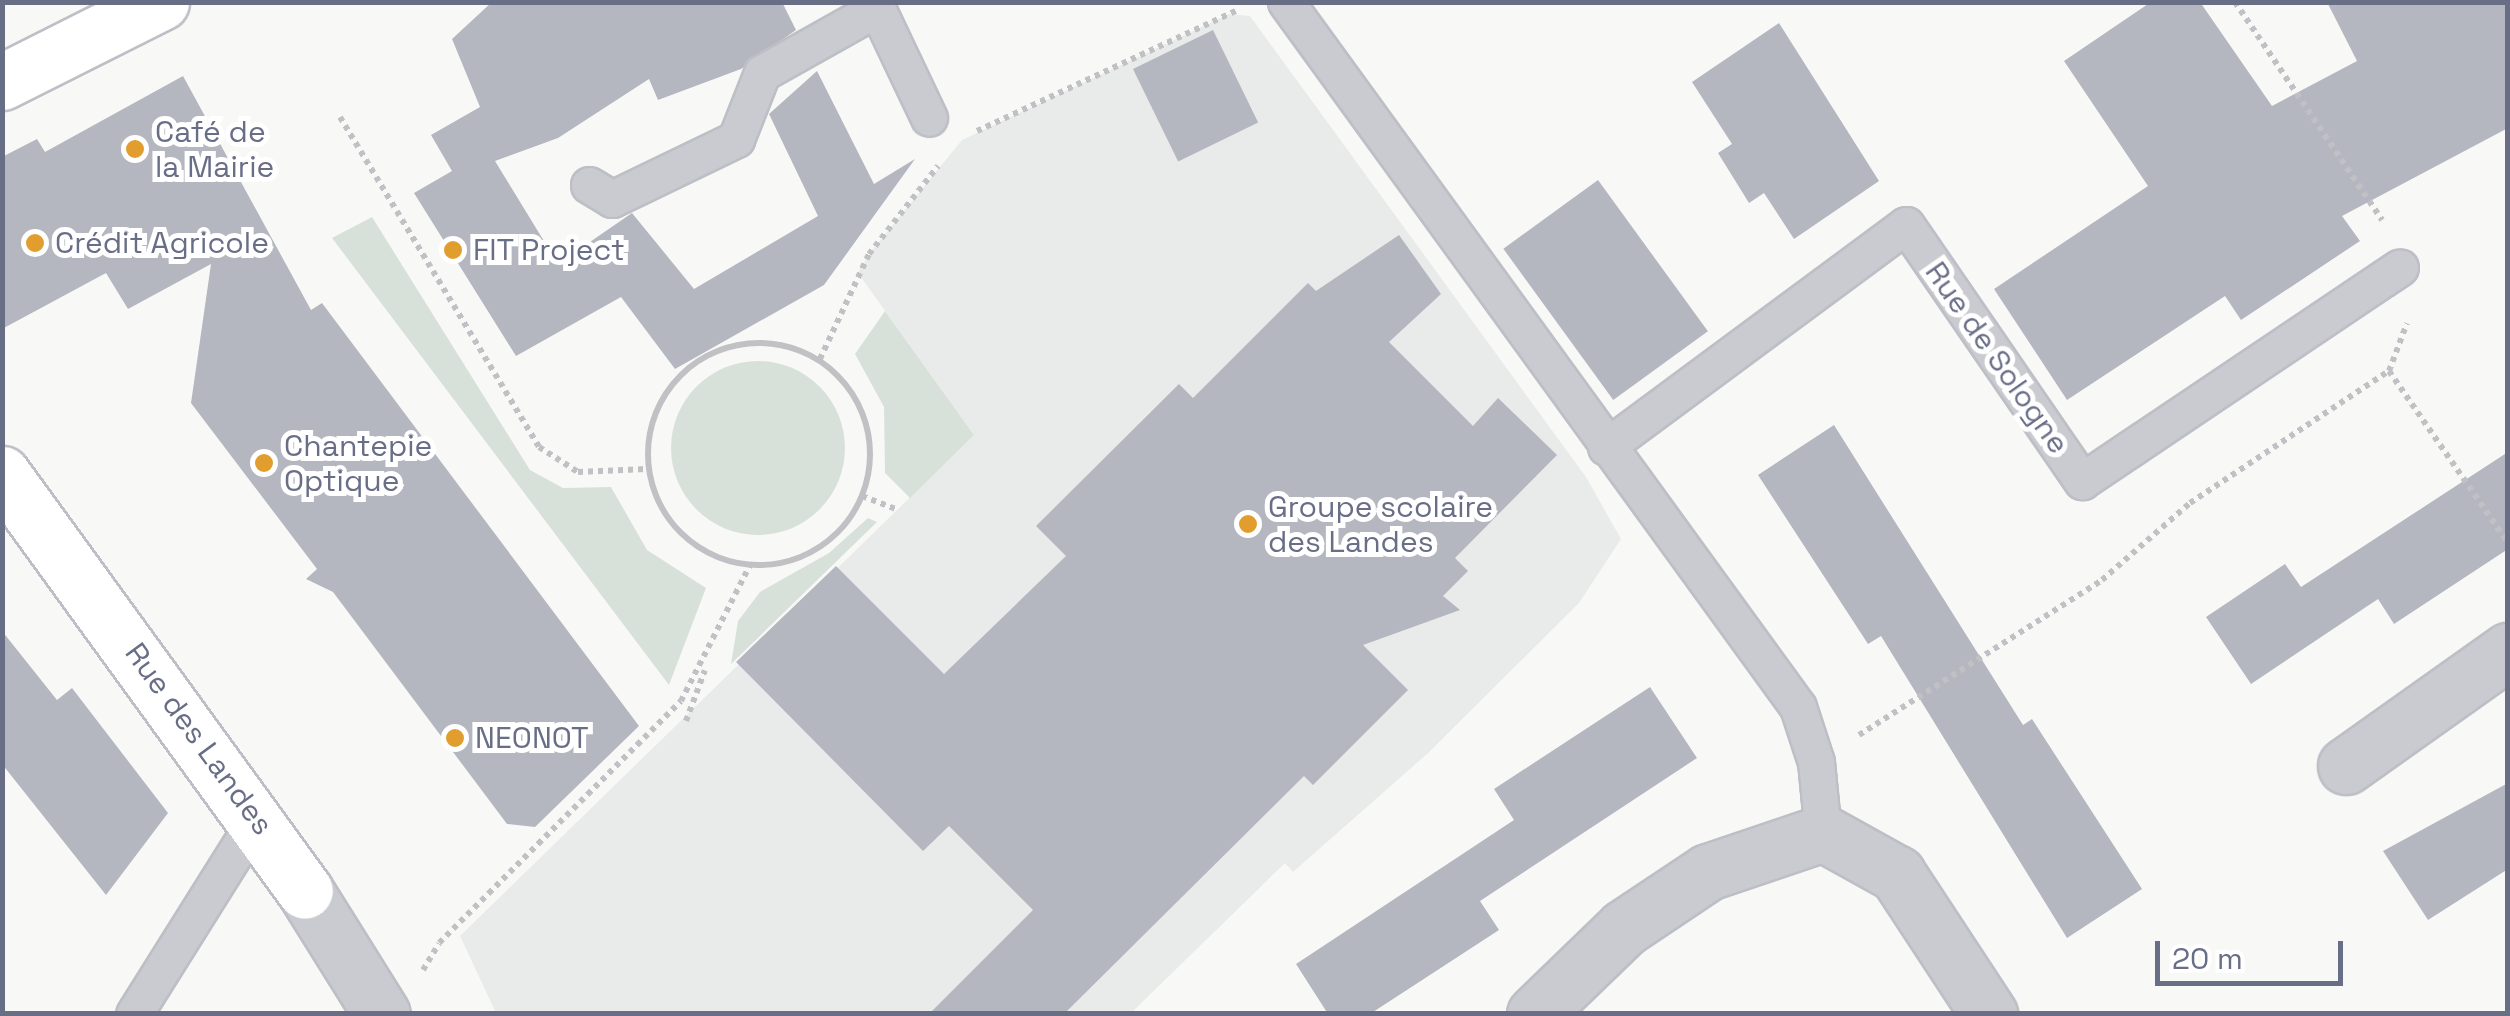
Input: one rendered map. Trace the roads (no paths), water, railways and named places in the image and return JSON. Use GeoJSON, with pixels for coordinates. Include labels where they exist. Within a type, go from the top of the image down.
{"type":"FeatureCollection","features":[{"type":"Feature","properties":{"kind":"street"},"geometry":{"type":"LineString","coordinates":[[2,82],[161,2]]}},
{"type":"Feature","properties":{"kind":"street","name":"Rue des Landes"},"geometry":{"type":"LineString","coordinates":[[2,474],[258,816],[305,891],[400,996]]}},
{"type":"Feature","properties":{"kind":"street"},"geometry":{"type":"LineString","coordinates":[[2346,766],[2508,652]]}},
{"type":"Feature","properties":{"kind":"street"},"geometry":{"type":"LineString","coordinates":[[1535,1014],[1624,928],[1708,872],[1823,833],[1898,874],[1989,1014]]}},
{"type":"Feature","properties":{"kind":"lane"},"geometry":{"type":"LineString","coordinates":[[1286,2],[1798,706],[1816,762],[1823,833]]}},
{"type":"Feature","properties":{"kind":"lane"},"geometry":{"type":"LineString","coordinates":[[589,184],[612,199],[736,139],[762,73],[875,6],[929,118]]}},
{"type":"Feature","properties":{"kind":"lane","name":"Rue de Sologne"},"geometry":{"type":"LineString","coordinates":[[1606,447],[1906,225],[2082,481],[2400,267]]}},
{"type":"Feature","properties":{"kind":"lane"},"geometry":{"type":"LineString","coordinates":[[134,1014],[258,816]]}},
{"type":"Feature","properties":{"kind":"place","name":"Café de la Mairie"},"geometry":{"type":"Point","coordinates":[135,149]}},
{"type":"Feature","properties":{"kind":"place","name":"Crédit Agricole"},"geometry":{"type":"Point","coordinates":[35,243]}},
{"type":"Feature","properties":{"kind":"place","name":"FIT Project"},"geometry":{"type":"Point","coordinates":[453,250]}},
{"type":"Feature","properties":{"kind":"place","name":"Chantepie Optique"},"geometry":{"type":"Point","coordinates":[264,463]}},
{"type":"Feature","properties":{"kind":"place","name":"Groupe scolaire des Landes"},"geometry":{"type":"Point","coordinates":[1248,524]}},
{"type":"Feature","properties":{"kind":"place","name":"NEONOT"},"geometry":{"type":"Point","coordinates":[455,738]}}]}
